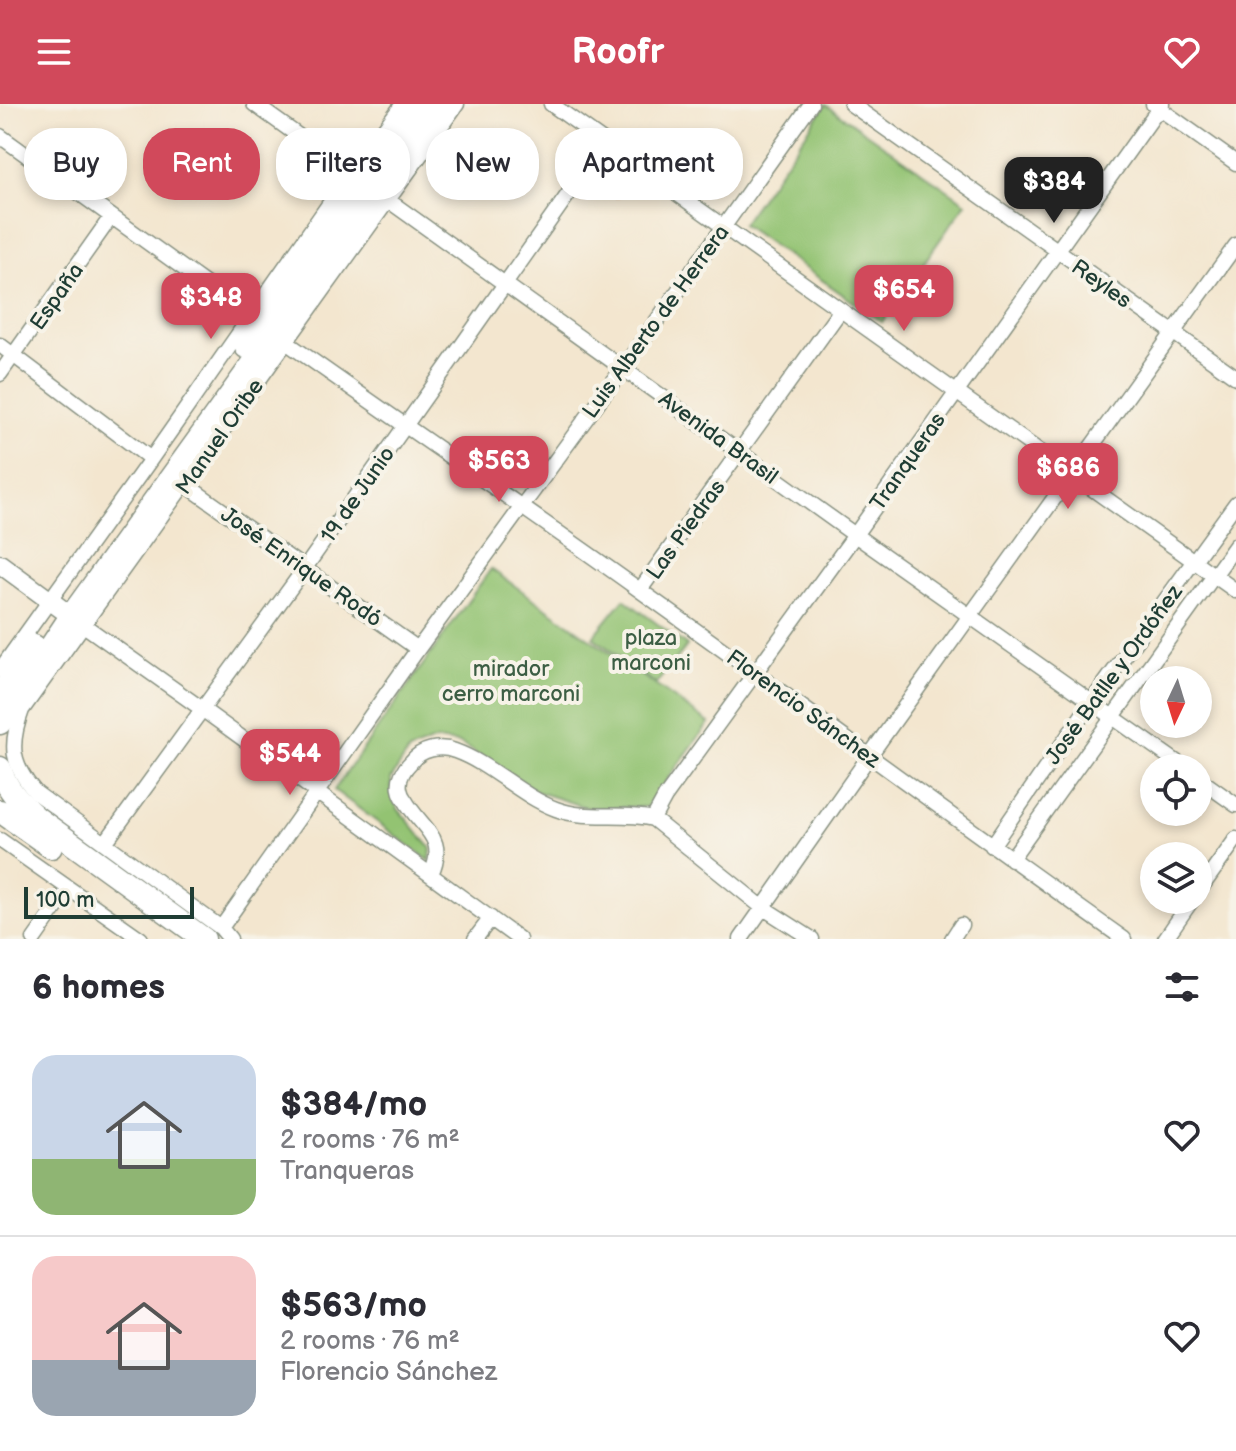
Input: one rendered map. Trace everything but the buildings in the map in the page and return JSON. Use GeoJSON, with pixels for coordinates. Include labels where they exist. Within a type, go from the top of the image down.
{"type":"FeatureCollection","features":[{"type":"Feature","properties":{"kind":"highway","name":"Manuel Oribe"},"geometry":{"type":"LineString","coordinates":[[410,137],[437,105]]}},
{"type":"Feature","properties":{"kind":"highway","name":"Manuel Oribe"},"geometry":{"type":"LineString","coordinates":[[0,694],[66,613],[359,200]]}},
{"type":"Feature","properties":{"kind":"highway","name":"Manuel Oribe"},"geometry":{"type":"LineString","coordinates":[[0,723],[66,613]]}},
{"type":"Feature","properties":{"kind":"highway"},"geometry":{"type":"LineString","coordinates":[[0,768],[13,794],[37,818],[218,935]]}},
{"type":"Feature","properties":{"kind":"highway"},"geometry":{"type":"LineString","coordinates":[[0,811],[183,939]]}},
{"type":"Feature","properties":{"kind":"main road"},"geometry":{"type":"LineString","coordinates":[[0,564],[66,613]]}},
{"type":"Feature","properties":{"kind":"street","name":"Avenida Brasil"},"geometry":{"type":"LineString","coordinates":[[254,104],[287,128]]}},
{"type":"Feature","properties":{"kind":"street"},"geometry":{"type":"LineString","coordinates":[[393,128],[403,104]]}},
{"type":"Feature","properties":{"kind":"street"},"geometry":{"type":"LineString","coordinates":[[551,104],[585,128]]}},
{"type":"Feature","properties":{"kind":"street","name":"Luis Alberto de Herrera"},"geometry":{"type":"LineString","coordinates":[[218,935],[418,649],[811,104]]}},
{"type":"Feature","properties":{"kind":"street","name":"Reyles"},"geometry":{"type":"LineString","coordinates":[[851,104],[1236,377]]}},
{"type":"Feature","properties":{"kind":"street"},"geometry":{"type":"LineString","coordinates":[[1158,105],[1236,163]]}},
{"type":"Feature","properties":{"kind":"street","name":"Tranqueras"},"geometry":{"type":"LineString","coordinates":[[653,819],[665,797],[855,535],[1158,105]]}},
{"type":"Feature","properties":{"kind":"street"},"geometry":{"type":"LineString","coordinates":[[0,136],[251,317]]}},
{"type":"Feature","properties":{"kind":"street"},"geometry":{"type":"LineString","coordinates":[[0,670],[66,613],[151,459],[251,317],[356,200]]}},
{"type":"Feature","properties":{"kind":"street","name":"Manuel Oribe"},"geometry":{"type":"LineString","coordinates":[[105,843],[53,807],[23,778],[16,760],[14,742],[22,710],[66,613],[185,484],[286,342],[361,200]]}},
{"type":"Feature","properties":{"kind":"street","name":"Avenida Brasil"},"geometry":{"type":"LineString","coordinates":[[386,200],[1165,754]]}},
{"type":"Feature","properties":{"kind":"street","name":"19 de Junio"},"geometry":{"type":"LineString","coordinates":[[105,843],[305,568],[564,200]]}},
{"type":"Feature","properties":{"kind":"street"},"geometry":{"type":"LineString","coordinates":[[686,200],[1236,591]]}},
{"type":"Feature","properties":{"kind":"street","name":"España"},"geometry":{"type":"LineString","coordinates":[[0,374],[111,217]]}},
{"type":"Feature","properties":{"kind":"street"},"geometry":{"type":"LineString","coordinates":[[741,939],[1236,245]]}},
{"type":"Feature","properties":{"kind":"street","name":"Las Piedras"},"geometry":{"type":"LineString","coordinates":[[640,590],[840,311]]}},
{"type":"Feature","properties":{"kind":"street","name":"Florencio Sánchez"},"geometry":{"type":"LineString","coordinates":[[286,342],[640,590],[1124,939]]}},
{"type":"Feature","properties":{"kind":"street"},"geometry":{"type":"LineString","coordinates":[[0,345],[151,459]]}},
{"type":"Feature","properties":{"kind":"street","name":"José Enrique Rodó"},"geometry":{"type":"LineString","coordinates":[[185,484],[418,649]]}},
{"type":"Feature","properties":{"kind":"street","name":"José Batlle y Ordóñez"},"geometry":{"type":"LineString","coordinates":[[992,846],[1092,701],[1236,503]]}},
{"type":"Feature","properties":{"kind":"street","name":"José Batlle y Ordóñez"},"geometry":{"type":"LineString","coordinates":[[1011,859],[1236,545]]}},
{"type":"Feature","properties":{"kind":"street"},"geometry":{"type":"LineString","coordinates":[[66,613],[519,939]]}},
{"type":"Feature","properties":{"kind":"street"},"geometry":{"type":"LineString","coordinates":[[431,874],[438,847],[409,808],[399,785],[402,774],[416,756],[443,748],[454,750],[557,810],[653,819],[762,907],[812,939]]}},
{"type":"Feature","properties":{"kind":"street"},"geometry":{"type":"LineString","coordinates":[[1212,788],[1236,805]]}},
{"type":"Feature","properties":{"kind":"street"},"geometry":{"type":"LineString","coordinates":[[1212,872],[1236,839]]}},
{"type":"Feature","properties":{"kind":"street"},"geometry":{"type":"LineString","coordinates":[[0,840],[141,939]]}},
{"type":"Feature","properties":{"kind":"street"},"geometry":{"type":"LineString","coordinates":[[105,843],[218,935]]}},
{"type":"Feature","properties":{"kind":"street"},"geometry":{"type":"LineString","coordinates":[[34,939],[69,889]]}},
{"type":"Feature","properties":{"kind":"street"},"geometry":{"type":"LineString","coordinates":[[1165,939],[1182,914]]}},
{"type":"Feature","properties":{"kind":"street"},"geometry":{"type":"LineString","coordinates":[[475,939],[491,918]]}},
{"type":"Feature","properties":{"kind":"street"},"geometry":{"type":"LineString","coordinates":[[952,939],[961,925]]}},
{"type":"Feature","properties":{"kind":"green space"},"geometry":{"type":"Polygon","coordinates":[[[826,105],[966,203],[882,322],[742,224],[826,105]]]}},
{"type":"Feature","properties":{"kind":"green space","name":"mirador cerro marconi"},"geometry":{"type":"Polygon","coordinates":[[[491,569],[709,723],[647,807],[588,808],[538,792],[459,743],[436,740],[409,751],[391,779],[392,794],[398,809],[431,848],[430,861],[334,790],[491,569]]]}},
{"type":"Feature","properties":{"kind":"green space","name":"plaza marconi"},"geometry":{"type":"Polygon","coordinates":[[[624,599],[687,646],[656,684],[593,637],[624,599]]]}}]}
